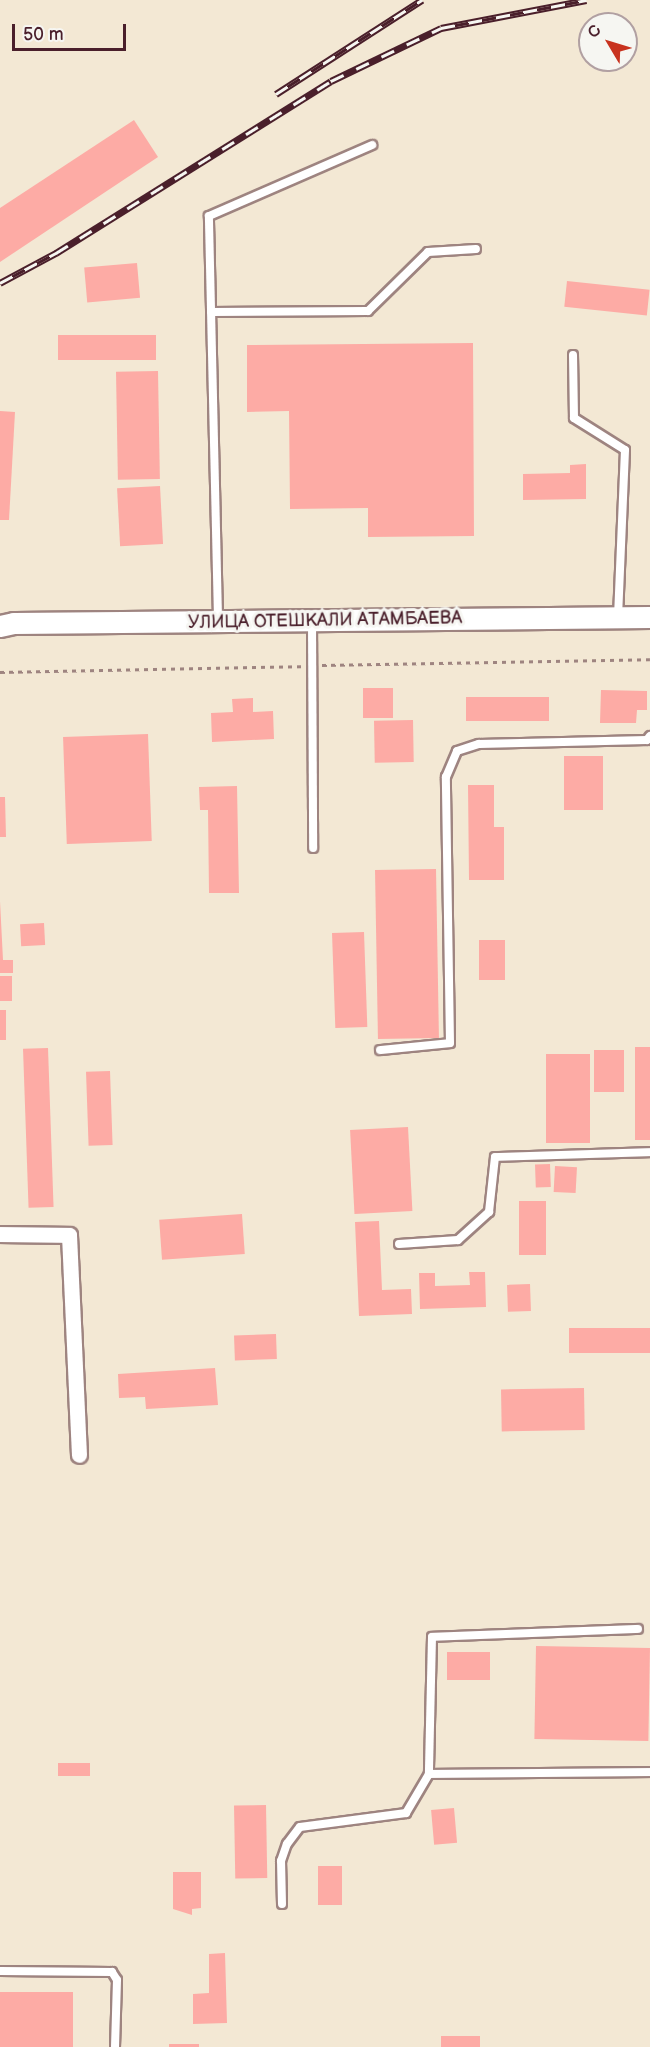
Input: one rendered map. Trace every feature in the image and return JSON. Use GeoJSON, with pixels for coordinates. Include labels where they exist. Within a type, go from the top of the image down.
{"type":"FeatureCollection","features":[{"type":"Feature","properties":{"kind":"street","name":"УЛИЦА ОТЕШКАЛИ АТАМБАЕВА"},"geometry":{"type":"LineString","coordinates":[[0,626],[14,623],[218,623],[650,617]]}},
{"type":"Feature","properties":{"kind":"street"},"geometry":{"type":"LineString","coordinates":[[0,1234],[69,1234],[79,1455]]}},
{"type":"Feature","properties":{"kind":"lane"},"geometry":{"type":"LineString","coordinates":[[218,623],[209,216],[372,145]]}},
{"type":"Feature","properties":{"kind":"lane"},"geometry":{"type":"LineString","coordinates":[[211,312],[368,311],[428,252],[476,249]]}},
{"type":"Feature","properties":{"kind":"lane"},"geometry":{"type":"LineString","coordinates":[[573,355],[574,418],[625,450],[618,617]]}},
{"type":"Feature","properties":{"kind":"lane"},"geometry":{"type":"LineString","coordinates":[[312,621],[313,848]]}},
{"type":"Feature","properties":{"kind":"lane"},"geometry":{"type":"LineString","coordinates":[[380,1050],[450,1043],[446,777],[457,752],[479,744],[647,740],[650,735]]}},
{"type":"Feature","properties":{"kind":"lane"},"geometry":{"type":"LineString","coordinates":[[399,1244],[458,1240],[489,1212],[495,1157],[650,1152]]}},
{"type":"Feature","properties":{"kind":"lane"},"geometry":{"type":"LineString","coordinates":[[282,1904],[281,1861],[287,1844],[300,1827],[406,1814],[429,1774],[432,1637],[638,1629]]}},
{"type":"Feature","properties":{"kind":"lane"},"geometry":{"type":"LineString","coordinates":[[429,1774],[650,1772]]}},
{"type":"Feature","properties":{"kind":"lane"},"geometry":{"type":"LineString","coordinates":[[0,1971],[112,1972],[117,1980],[115,2047]]}},
{"type":"Feature","properties":{"kind":"building"},"geometry":{"type":"Polygon","coordinates":[[[134,120],[158,157],[0,262],[0,208],[134,120]]]}},
{"type":"Feature","properties":{"kind":"building"},"geometry":{"type":"Polygon","coordinates":[[[137,263],[140,298],[87,302],[84,268],[137,263]]]}},
{"type":"Feature","properties":{"kind":"building"},"geometry":{"type":"Polygon","coordinates":[[[567,281],[650,290],[647,316],[564,307],[567,281]]]}},
{"type":"Feature","properties":{"kind":"building"},"geometry":{"type":"Polygon","coordinates":[[[58,335],[156,335],[156,360],[58,360],[58,335]]]}},
{"type":"Feature","properties":{"kind":"building"},"geometry":{"type":"Polygon","coordinates":[[[473,343],[474,536],[368,537],[368,508],[290,509],[289,411],[247,412],[247,345],[473,343]]]}},
{"type":"Feature","properties":{"kind":"building"},"geometry":{"type":"Polygon","coordinates":[[[158,371],[160,479],[118,480],[116,372],[158,371]]]}},
{"type":"Feature","properties":{"kind":"building"},"geometry":{"type":"Polygon","coordinates":[[[0,411],[15,412],[9,520],[0,520],[0,411]]]}},
{"type":"Feature","properties":{"kind":"building"},"geometry":{"type":"Polygon","coordinates":[[[586,464],[586,499],[523,500],[523,474],[570,473],[570,465],[586,464]]]}},
{"type":"Feature","properties":{"kind":"building"},"geometry":{"type":"Polygon","coordinates":[[[160,486],[163,544],[120,546],[117,488],[160,486]]]}},
{"type":"Feature","properties":{"kind":"building"},"geometry":{"type":"Polygon","coordinates":[[[363,688],[393,688],[393,718],[363,718],[363,688]]]}},
{"type":"Feature","properties":{"kind":"building"},"geometry":{"type":"Polygon","coordinates":[[[601,690],[647,691],[647,710],[637,710],[636,723],[600,723],[601,690]]]}},
{"type":"Feature","properties":{"kind":"building"},"geometry":{"type":"Polygon","coordinates":[[[466,697],[549,697],[549,721],[466,721],[466,697]]]}},
{"type":"Feature","properties":{"kind":"building"},"geometry":{"type":"Polygon","coordinates":[[[253,698],[253,712],[273,711],[274,739],[212,742],[211,713],[233,712],[232,699],[253,698]]]}},
{"type":"Feature","properties":{"kind":"building"},"geometry":{"type":"Polygon","coordinates":[[[413,720],[414,762],[375,763],[374,721],[413,720]]]}},
{"type":"Feature","properties":{"kind":"building"},"geometry":{"type":"Polygon","coordinates":[[[148,734],[152,841],[67,844],[63,737],[148,734]]]}},
{"type":"Feature","properties":{"kind":"building"},"geometry":{"type":"Polygon","coordinates":[[[564,756],[603,756],[603,810],[564,810],[564,756]]]}},
{"type":"Feature","properties":{"kind":"building"},"geometry":{"type":"Polygon","coordinates":[[[468,785],[494,785],[494,827],[504,827],[504,880],[469,880],[468,785]]]}},
{"type":"Feature","properties":{"kind":"building"},"geometry":{"type":"Polygon","coordinates":[[[237,786],[239,893],[209,893],[208,810],[200,810],[199,787],[237,786]]]}},
{"type":"Feature","properties":{"kind":"building"},"geometry":{"type":"Polygon","coordinates":[[[0,797],[5,797],[6,837],[0,837],[0,797]]]}},
{"type":"Feature","properties":{"kind":"building"},"geometry":{"type":"Polygon","coordinates":[[[436,869],[439,1038],[378,1039],[375,870],[436,869]]]}},
{"type":"Feature","properties":{"kind":"building"},"geometry":{"type":"Polygon","coordinates":[[[0,901],[3,960],[13,960],[13,973],[0,973],[0,901]]]}},
{"type":"Feature","properties":{"kind":"building"},"geometry":{"type":"Polygon","coordinates":[[[44,923],[45,945],[21,946],[20,924],[44,923]]]}},
{"type":"Feature","properties":{"kind":"building"},"geometry":{"type":"Polygon","coordinates":[[[364,932],[367,1027],[335,1028],[332,933],[364,932]]]}},
{"type":"Feature","properties":{"kind":"building"},"geometry":{"type":"Polygon","coordinates":[[[479,940],[505,940],[505,980],[479,980],[479,940]]]}},
{"type":"Feature","properties":{"kind":"building"},"geometry":{"type":"Polygon","coordinates":[[[0,976],[12,976],[12,1001],[0,1001],[0,976]]]}},
{"type":"Feature","properties":{"kind":"building"},"geometry":{"type":"Polygon","coordinates":[[[0,1010],[6,1010],[6,1040],[0,1040],[0,1010]]]}},
{"type":"Feature","properties":{"kind":"building"},"geometry":{"type":"Polygon","coordinates":[[[635,1047],[650,1047],[650,1140],[635,1140],[635,1047]]]}},
{"type":"Feature","properties":{"kind":"building"},"geometry":{"type":"Polygon","coordinates":[[[48,1048],[54,1207],[29,1208],[23,1049],[48,1048]]]}},
{"type":"Feature","properties":{"kind":"building"},"geometry":{"type":"Polygon","coordinates":[[[594,1050],[624,1050],[624,1092],[594,1092],[594,1050]]]}},
{"type":"Feature","properties":{"kind":"building"},"geometry":{"type":"Polygon","coordinates":[[[546,1054],[590,1054],[590,1143],[546,1143],[546,1054]]]}},
{"type":"Feature","properties":{"kind":"building"},"geometry":{"type":"Polygon","coordinates":[[[110,1071],[113,1145],[89,1146],[86,1072],[110,1071]]]}},
{"type":"Feature","properties":{"kind":"building"},"geometry":{"type":"Polygon","coordinates":[[[408,1127],[412,1211],[354,1214],[350,1130],[408,1127]]]}},
{"type":"Feature","properties":{"kind":"building"},"geometry":{"type":"Polygon","coordinates":[[[550,1164],[551,1187],[536,1188],[535,1165],[550,1164]]]}},
{"type":"Feature","properties":{"kind":"building"},"geometry":{"type":"Polygon","coordinates":[[[555,1166],[577,1167],[576,1193],[554,1192],[555,1166]]]}},
{"type":"Feature","properties":{"kind":"building"},"geometry":{"type":"Polygon","coordinates":[[[519,1201],[546,1201],[546,1255],[519,1255],[519,1201]]]}},
{"type":"Feature","properties":{"kind":"building"},"geometry":{"type":"Polygon","coordinates":[[[242,1214],[245,1254],[162,1260],[159,1220],[242,1214]]]}},
{"type":"Feature","properties":{"kind":"building"},"geometry":{"type":"Polygon","coordinates":[[[379,1221],[382,1290],[411,1289],[412,1314],[359,1316],[355,1222],[379,1221]]]}},
{"type":"Feature","properties":{"kind":"building"},"geometry":{"type":"Polygon","coordinates":[[[469,1272],[485,1272],[486,1307],[420,1309],[419,1273],[435,1273],[435,1286],[470,1285],[469,1272]]]}},
{"type":"Feature","properties":{"kind":"building"},"geometry":{"type":"Polygon","coordinates":[[[530,1284],[531,1311],[508,1312],[507,1285],[530,1284]]]}},
{"type":"Feature","properties":{"kind":"building"},"geometry":{"type":"Polygon","coordinates":[[[569,1328],[650,1328],[650,1353],[569,1353],[569,1328]]]}},
{"type":"Feature","properties":{"kind":"building"},"geometry":{"type":"Polygon","coordinates":[[[276,1334],[277,1359],[235,1360],[234,1335],[276,1334]]]}},
{"type":"Feature","properties":{"kind":"building"},"geometry":{"type":"Polygon","coordinates":[[[215,1368],[218,1405],[146,1409],[145,1397],[119,1398],[118,1374],[215,1368]]]}},
{"type":"Feature","properties":{"kind":"building"},"geometry":{"type":"Polygon","coordinates":[[[584,1388],[585,1430],[502,1431],[501,1389],[584,1388]]]}},
{"type":"Feature","properties":{"kind":"building"},"geometry":{"type":"Polygon","coordinates":[[[536,1646],[650,1648],[648,1741],[534,1739],[536,1646]]]}},
{"type":"Feature","properties":{"kind":"building"},"geometry":{"type":"Polygon","coordinates":[[[447,1652],[490,1652],[490,1680],[447,1680],[447,1652]]]}},
{"type":"Feature","properties":{"kind":"building"},"geometry":{"type":"Polygon","coordinates":[[[58,1763],[90,1763],[90,1776],[58,1776],[58,1763]]]}},
{"type":"Feature","properties":{"kind":"building"},"geometry":{"type":"Polygon","coordinates":[[[266,1805],[267,1878],[235,1879],[234,1806],[266,1805]]]}},
{"type":"Feature","properties":{"kind":"building"},"geometry":{"type":"Polygon","coordinates":[[[454,1808],[457,1843],[434,1845],[431,1810],[454,1808]]]}},
{"type":"Feature","properties":{"kind":"building"},"geometry":{"type":"Polygon","coordinates":[[[318,1866],[342,1866],[342,1905],[318,1905],[318,1866]]]}},
{"type":"Feature","properties":{"kind":"building"},"geometry":{"type":"Polygon","coordinates":[[[173,1872],[201,1872],[201,1908],[192,1909],[192,1915],[173,1909],[173,1872]]]}},
{"type":"Feature","properties":{"kind":"building"},"geometry":{"type":"Polygon","coordinates":[[[225,1953],[227,2023],[193,2024],[193,1994],[209,1993],[209,1954],[225,1953]]]}},
{"type":"Feature","properties":{"kind":"building"},"geometry":{"type":"Polygon","coordinates":[[[0,1992],[73,1992],[73,2047],[0,2047],[0,1992]]]}},
{"type":"Feature","properties":{"kind":"building"},"geometry":{"type":"Polygon","coordinates":[[[441,2036],[480,2036],[480,2047],[441,2047],[441,2036]]]}},
{"type":"Feature","properties":{"kind":"building"},"geometry":{"type":"Polygon","coordinates":[[[169,2044],[199,2044],[199,2047],[169,2047],[169,2044]]]}},
{"type":"Feature","properties":{"kind":"railway"},"geometry":{"type":"LineString","coordinates":[[276,94],[422,0]]}},
{"type":"Feature","properties":{"kind":"railway"},"geometry":{"type":"LineString","coordinates":[[0,283],[56,253],[331,81],[441,28],[586,0]]}}]}
